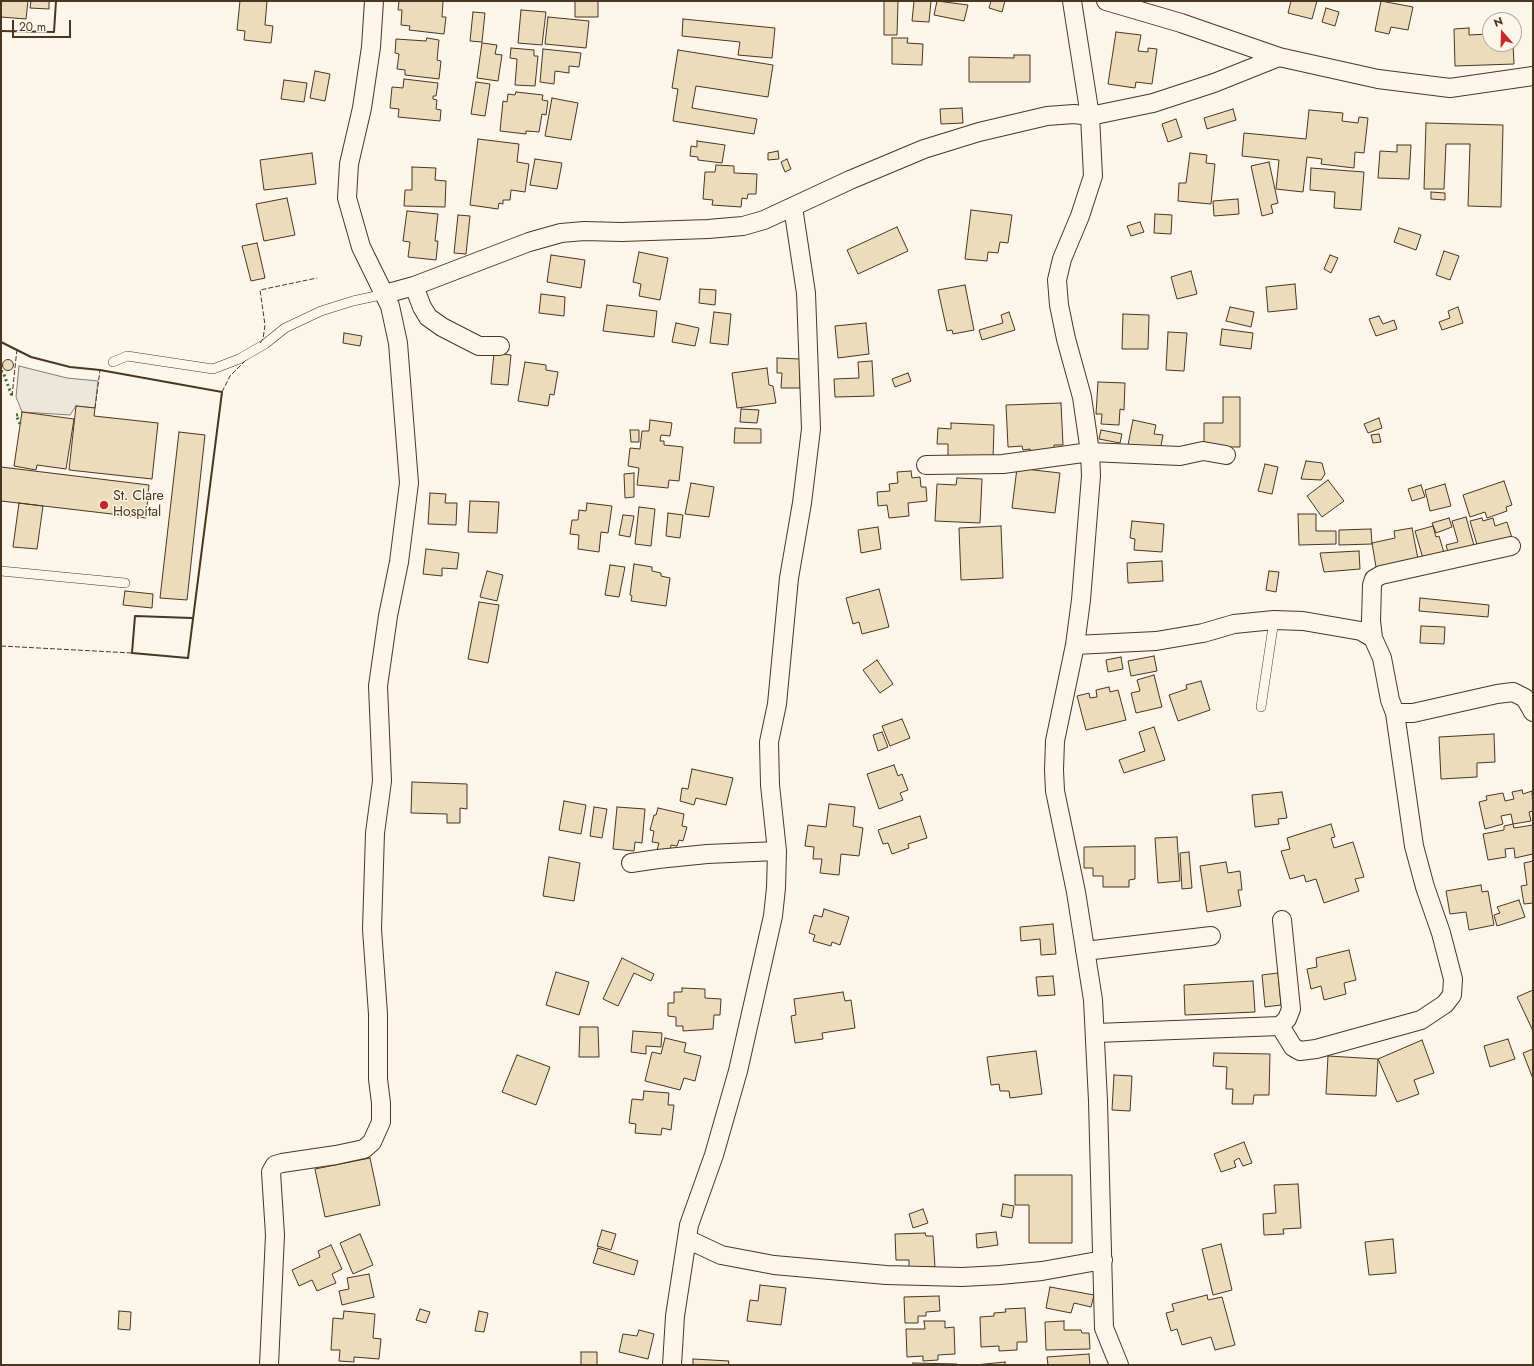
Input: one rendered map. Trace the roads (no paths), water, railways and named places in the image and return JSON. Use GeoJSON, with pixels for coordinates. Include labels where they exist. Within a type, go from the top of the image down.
{"type":"FeatureCollection","features":[{"type":"Feature","properties":{"kind":"street"},"geometry":{"type":"LineString","coordinates":[[269,1365],[275,1235],[271,1172],[275,1164],[336,1155],[364,1149],[372,1142],[380,1122],[381,1103],[378,1079],[378,1014],[372,929],[375,833],[382,782],[378,686],[388,616],[400,555],[409,483],[398,343],[390,306],[361,247],[347,198],[349,164],[362,108],[371,47],[374,1]]}},
{"type":"Feature","properties":{"kind":"street"},"geometry":{"type":"LineString","coordinates":[[1072,1],[1090,116],[1093,176],[1080,216],[1062,259],[1057,280],[1059,305],[1066,340],[1082,397],[1090,452],[1091,476],[1081,600],[1075,646],[1055,741],[1054,770],[1055,791],[1076,892],[1093,1000],[1096,1033],[1104,1328],[1119,1365]]}},
{"type":"Feature","properties":{"kind":"street"},"geometry":{"type":"LineString","coordinates":[[1116,2],[1279,57],[1378,79],[1450,88],[1533,76]]}},
{"type":"Feature","properties":{"kind":"street"},"geometry":{"type":"LineString","coordinates":[[385,294],[414,286],[529,242],[561,233],[584,230],[622,232],[708,229],[743,226],[764,220],[850,180],[924,149],[979,132],[1047,116],[1074,114],[1090,116],[1153,103],[1214,84],[1279,57]]}},
{"type":"Feature","properties":{"kind":"street"},"geometry":{"type":"LineString","coordinates":[[672,1365],[675,1316],[689,1225],[714,1155],[738,1071],[773,916],[777,851],[770,785],[769,742],[777,704],[789,578],[802,503],[811,430],[806,293],[793,207]]}},
{"type":"Feature","properties":{"kind":"street"},"geometry":{"type":"LineString","coordinates":[[414,286],[422,307],[428,317],[442,328],[480,346],[500,346]]}},
{"type":"Feature","properties":{"kind":"street"},"geometry":{"type":"LineString","coordinates":[[926,465],[1003,464],[1090,452],[1180,456],[1203,451],[1226,455]]}},
{"type":"Feature","properties":{"kind":"street"},"geometry":{"type":"LineString","coordinates":[[1280,1026],[1293,1047],[1300,1051],[1316,1049],[1421,1020],[1445,1004],[1452,995],[1453,979],[1441,933],[1425,887],[1414,846],[1395,713],[1388,694],[1382,658],[1373,638],[1371,621],[1372,585],[1374,580],[1381,575],[1511,546]]}},
{"type":"Feature","properties":{"kind":"street"},"geometry":{"type":"LineString","coordinates":[[1075,646],[1156,641],[1203,633],[1234,624],[1274,620],[1303,621],[1360,631],[1373,638]]}},
{"type":"Feature","properties":{"kind":"street"},"geometry":{"type":"LineString","coordinates":[[1395,713],[1413,713],[1497,694],[1514,692],[1525,698],[1533,712]]}},
{"type":"Feature","properties":{"kind":"street"},"geometry":{"type":"LineString","coordinates":[[631,863],[658,858],[777,851]]}},
{"type":"Feature","properties":{"kind":"street"},"geometry":{"type":"LineString","coordinates":[[1096,1033],[1280,1026],[1287,1019],[1291,1009],[1282,920]]}},
{"type":"Feature","properties":{"kind":"street"},"geometry":{"type":"LineString","coordinates":[[1085,951],[1211,936]]}},
{"type":"Feature","properties":{"kind":"street"},"geometry":{"type":"LineString","coordinates":[[687,1239],[721,1255],[774,1265],[886,1275],[962,1277],[1000,1275],[1067,1267],[1103,1260]]}},
{"type":"Feature","properties":{"kind":"lane"},"geometry":{"type":"LineString","coordinates":[[113,362],[127,356],[213,369],[239,359],[265,344],[285,328],[321,311],[353,301],[385,294]]}},
{"type":"Feature","properties":{"kind":"lane"},"geometry":{"type":"LineString","coordinates":[[1,571],[125,583]]}},
{"type":"Feature","properties":{"kind":"lane"},"geometry":{"type":"LineString","coordinates":[[1261,707],[1274,620]]}},
{"type":"Feature","properties":{"kind":"place","name":"St. Clare Hospital"},"geometry":{"type":"Point","coordinates":[104,505]}}]}
